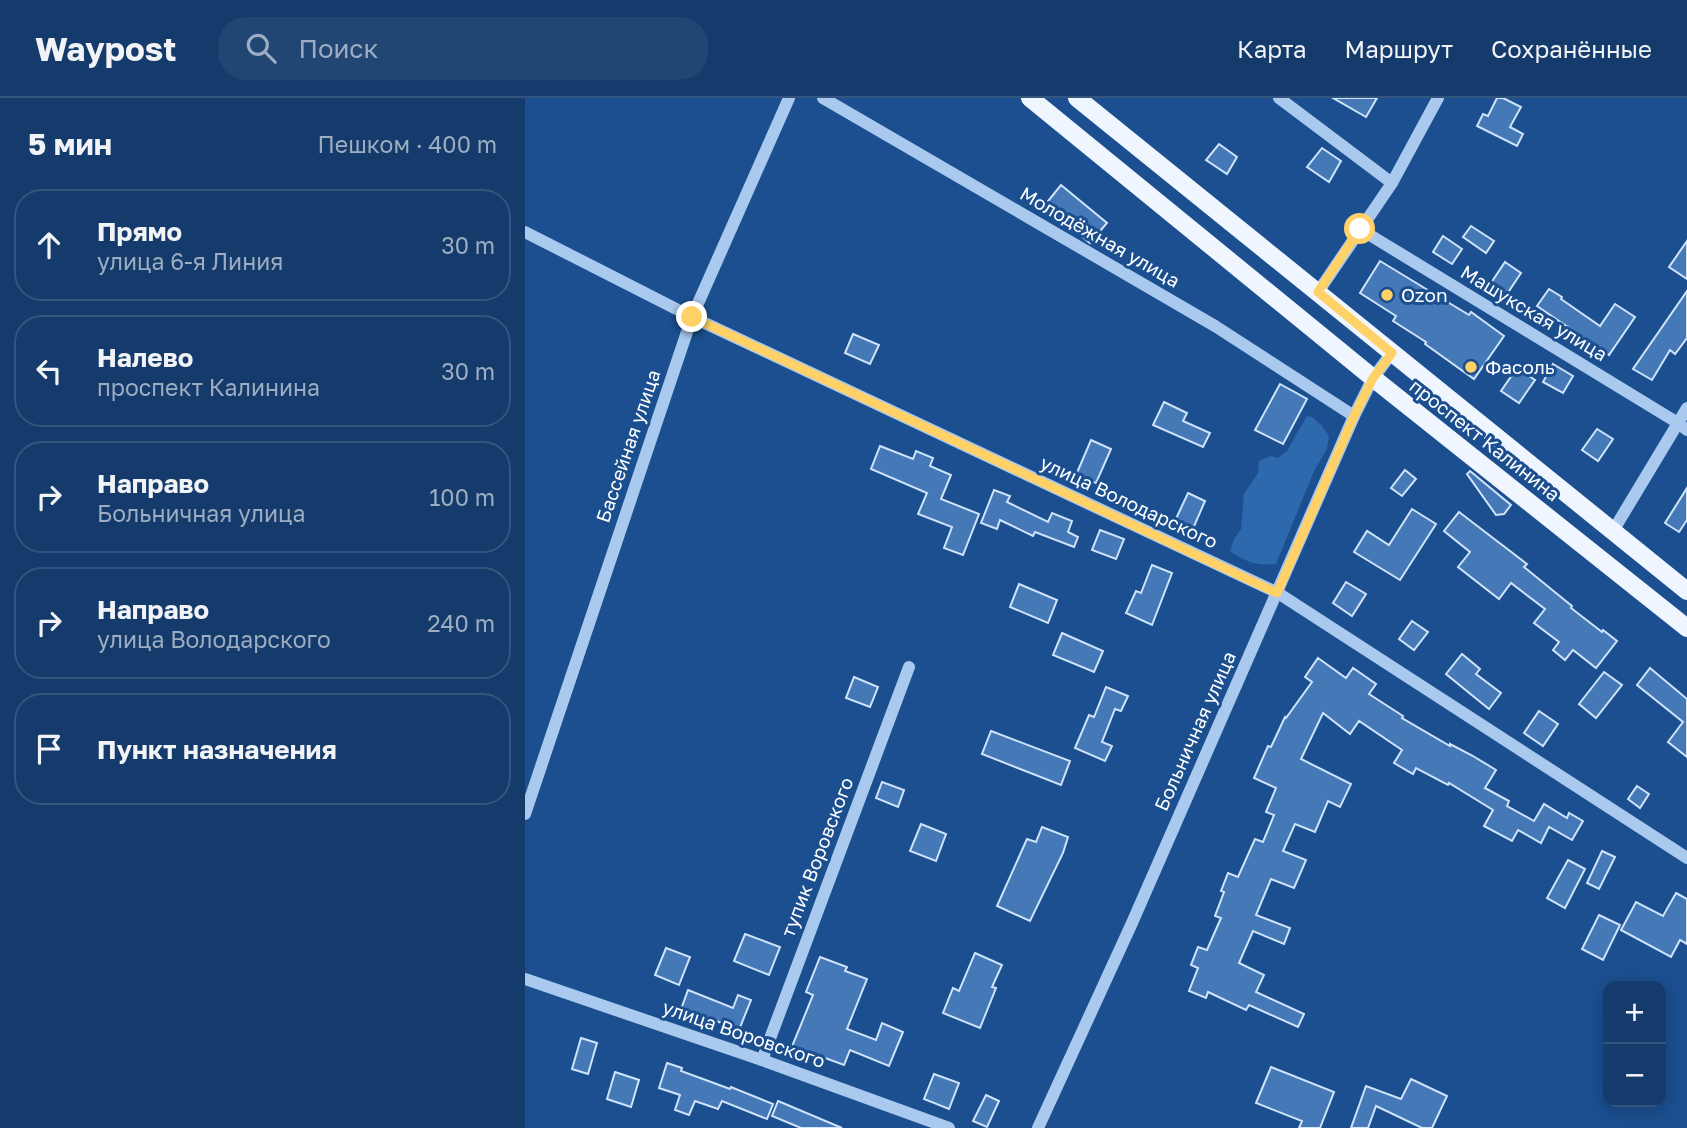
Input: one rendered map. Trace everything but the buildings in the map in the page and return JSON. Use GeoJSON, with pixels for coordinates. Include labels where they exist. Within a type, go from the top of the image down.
{"type":"FeatureCollection","features":[{"type":"Feature","properties":{"kind":"main road","name":"проспект Калинина"},"geometry":{"type":"LineString","coordinates":[[1030,98],[1373,378],[1687,628]]}},
{"type":"Feature","properties":{"kind":"main road","name":"проспект Калинина"},"geometry":{"type":"LineString","coordinates":[[1077,98],[1687,591]]}},
{"type":"Feature","properties":{"kind":"street","name":"Бассейная улица"},"geometry":{"type":"LineString","coordinates":[[525,814],[692,317],[789,98]]}},
{"type":"Feature","properties":{"kind":"street","name":"Молодёжная улица"},"geometry":{"type":"LineString","coordinates":[[823,98],[1215,326],[1354,416]]}},
{"type":"Feature","properties":{"kind":"street"},"geometry":{"type":"LineString","coordinates":[[1279,98],[1392,183]]}},
{"type":"Feature","properties":{"kind":"street"},"geometry":{"type":"LineString","coordinates":[[1318,292],[1392,183],[1439,98]]}},
{"type":"Feature","properties":{"kind":"street","name":"Машукская улица"},"geometry":{"type":"LineString","coordinates":[[1360,229],[1682,426]]}},
{"type":"Feature","properties":{"kind":"street","name":"улица Володарского"},"geometry":{"type":"LineString","coordinates":[[525,232],[692,317],[1277,593],[1687,858]]}},
{"type":"Feature","properties":{"kind":"street","name":"Больничная улица"},"geometry":{"type":"LineString","coordinates":[[1038,1128],[1132,923],[1354,416],[1373,378],[1392,353]]}},
{"type":"Feature","properties":{"kind":"street"},"geometry":{"type":"LineString","coordinates":[[1613,531],[1682,426],[1687,408]]}},
{"type":"Feature","properties":{"kind":"street","name":"тупик Воровского"},"geometry":{"type":"LineString","coordinates":[[762,1060],[909,667]]}},
{"type":"Feature","properties":{"kind":"street","name":"улица Воровского"},"geometry":{"type":"LineString","coordinates":[[525,979],[762,1060],[949,1128]]}},
{"type":"Feature","properties":{"kind":"shaded area"},"geometry":{"type":"Polygon","coordinates":[[[1307,416],[1322,426],[1329,436],[1327,449],[1315,469],[1276,564],[1257,564],[1241,558],[1230,551],[1241,529],[1244,494],[1258,473],[1259,461],[1270,456],[1278,458],[1287,451],[1307,416]]]}},
{"type":"Feature","properties":{"kind":"place","name":"Ozon"},"geometry":{"type":"Point","coordinates":[1387,295]}},
{"type":"Feature","properties":{"kind":"place","name":"Фасоль"},"geometry":{"type":"Point","coordinates":[1471,367]}},
{"type":"Feature","properties":{"kind":"route"},"geometry":{"type":"LineString","coordinates":[[692,317],[1277,593],[1354,416],[1373,378],[1392,353],[1318,292],[1360,229]]}}]}
